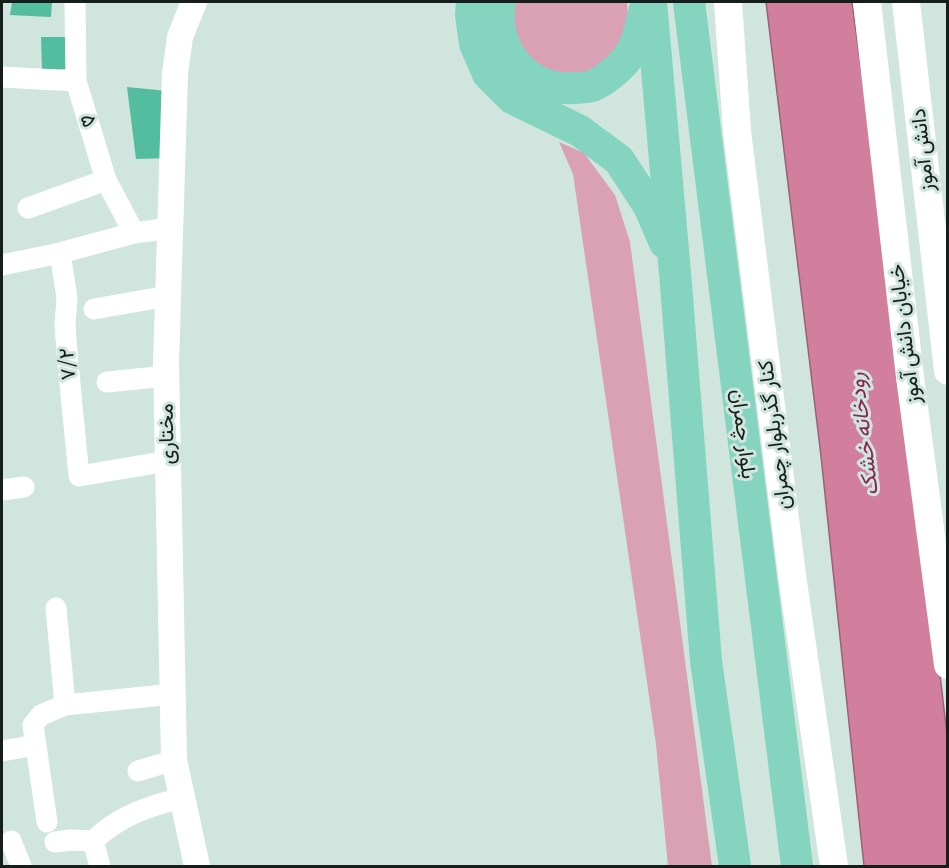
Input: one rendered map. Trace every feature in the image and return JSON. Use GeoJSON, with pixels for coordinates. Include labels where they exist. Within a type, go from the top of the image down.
{"type":"FeatureCollection","features":[{"type":"Feature","properties":{"kind":"main road"},"geometry":{"type":"LineString","coordinates":[[472,2],[471,15],[475,44],[488,74],[512,98],[580,131],[619,160],[649,206],[675,273]]}},
{"type":"Feature","properties":{"kind":"main road"},"geometry":{"type":"LineString","coordinates":[[500,2],[497,15],[499,28],[503,45],[511,58],[537,81],[563,89],[593,86],[626,60],[638,37],[649,2]]}},
{"type":"Feature","properties":{"kind":"main road"},"geometry":{"type":"LineString","coordinates":[[649,2],[675,273],[706,661],[735,867]]}},
{"type":"Feature","properties":{"kind":"main road","name":"بلوار چمران"},"geometry":{"type":"LineString","coordinates":[[689,2],[797,867]]}},
{"type":"Feature","properties":{"kind":"main road"},"geometry":{"type":"LineString","coordinates":[[708,2],[729,208],[722,265]]}},
{"type":"Feature","properties":{"kind":"main road","name":"کنار گذربلوار چمران"},"geometry":{"type":"LineString","coordinates":[[728,2],[737,131],[792,575],[834,867]]}},
{"type":"Feature","properties":{"kind":"main road","name":"خیابان دانش آموز"},"geometry":{"type":"LineString","coordinates":[[867,2],[909,377],[948,665]]}},
{"type":"Feature","properties":{"kind":"main road","name":"خیابان دانش آموز"},"geometry":{"type":"LineString","coordinates":[[879,2],[948,556]]}},
{"type":"Feature","properties":{"kind":"main road","name":"دانش آموز"},"geometry":{"type":"LineString","coordinates":[[906,2],[948,371]]}},
{"type":"Feature","properties":{"kind":"street","name":"۵"},"geometry":{"type":"LineString","coordinates":[[75,2],[76,81],[106,180],[134,233]]}},
{"type":"Feature","properties":{"kind":"street","name":"مختاری"},"geometry":{"type":"LineString","coordinates":[[194,2],[180,37],[175,73],[166,376],[174,760],[197,867]]}},
{"type":"Feature","properties":{"kind":"street"},"geometry":{"type":"LineString","coordinates":[[2,77],[76,81]]}},
{"type":"Feature","properties":{"kind":"street"},"geometry":{"type":"LineString","coordinates":[[28,208],[106,180]]}},
{"type":"Feature","properties":{"kind":"street"},"geometry":{"type":"LineString","coordinates":[[2,265],[60,253],[134,233],[170,228]]}},
{"type":"Feature","properties":{"kind":"street","name":"۷/۲"},"geometry":{"type":"LineString","coordinates":[[60,253],[67,298],[65,326],[80,476],[168,460]]}},
{"type":"Feature","properties":{"kind":"street"},"geometry":{"type":"LineString","coordinates":[[94,309],[168,296]]}},
{"type":"Feature","properties":{"kind":"street"},"geometry":{"type":"LineString","coordinates":[[107,382],[166,376]]}},
{"type":"Feature","properties":{"kind":"street"},"geometry":{"type":"LineString","coordinates":[[2,490],[24,487]]}},
{"type":"Feature","properties":{"kind":"street"},"geometry":{"type":"LineString","coordinates":[[56,608],[65,705]]}},
{"type":"Feature","properties":{"kind":"street"},"geometry":{"type":"LineString","coordinates":[[93,842],[71,840],[51,832],[34,735],[41,715],[65,705],[173,694]]}},
{"type":"Feature","properties":{"kind":"street"},"geometry":{"type":"LineString","coordinates":[[2,751],[34,735]]}},
{"type":"Feature","properties":{"kind":"street"},"geometry":{"type":"LineString","coordinates":[[138,771],[174,760]]}},
{"type":"Feature","properties":{"kind":"street"},"geometry":{"type":"LineString","coordinates":[[93,842],[107,828],[128,816],[149,806],[182,798]]}},
{"type":"Feature","properties":{"kind":"street"},"geometry":{"type":"LineString","coordinates":[[11,841],[21,867]]}},
{"type":"Feature","properties":{"kind":"street"},"geometry":{"type":"LineString","coordinates":[[93,842],[100,867]]}},
{"type":"Feature","properties":{"kind":"shaded area"},"geometry":{"type":"Polygon","coordinates":[[[508,2],[627,2],[628,16],[621,45],[592,73],[562,76],[524,62],[508,2]]]}},
{"type":"Feature","properties":{"kind":"shaded area"},"geometry":{"type":"Polygon","coordinates":[[[559,142],[584,153],[615,195],[630,242],[712,866],[668,866],[656,744],[573,174],[559,142]]]}},
{"type":"Feature","properties":{"kind":"water","name":"رودخانه خشک"},"geometry":{"type":"Polygon","coordinates":[[[766,2],[852,2],[922,519],[947,735],[947,866],[864,866],[821,456],[766,2]]]}},
{"type":"Feature","properties":{"kind":"building"},"geometry":{"type":"Polygon","coordinates":[[[12,2],[52,2],[51,17],[10,15],[12,2]]]}},
{"type":"Feature","properties":{"kind":"building"},"geometry":{"type":"Polygon","coordinates":[[[41,37],[69,37],[71,69],[42,70],[41,37]]]}},
{"type":"Feature","properties":{"kind":"building"},"geometry":{"type":"Polygon","coordinates":[[[127,87],[167,91],[168,158],[136,159],[127,87]]]}}]}
